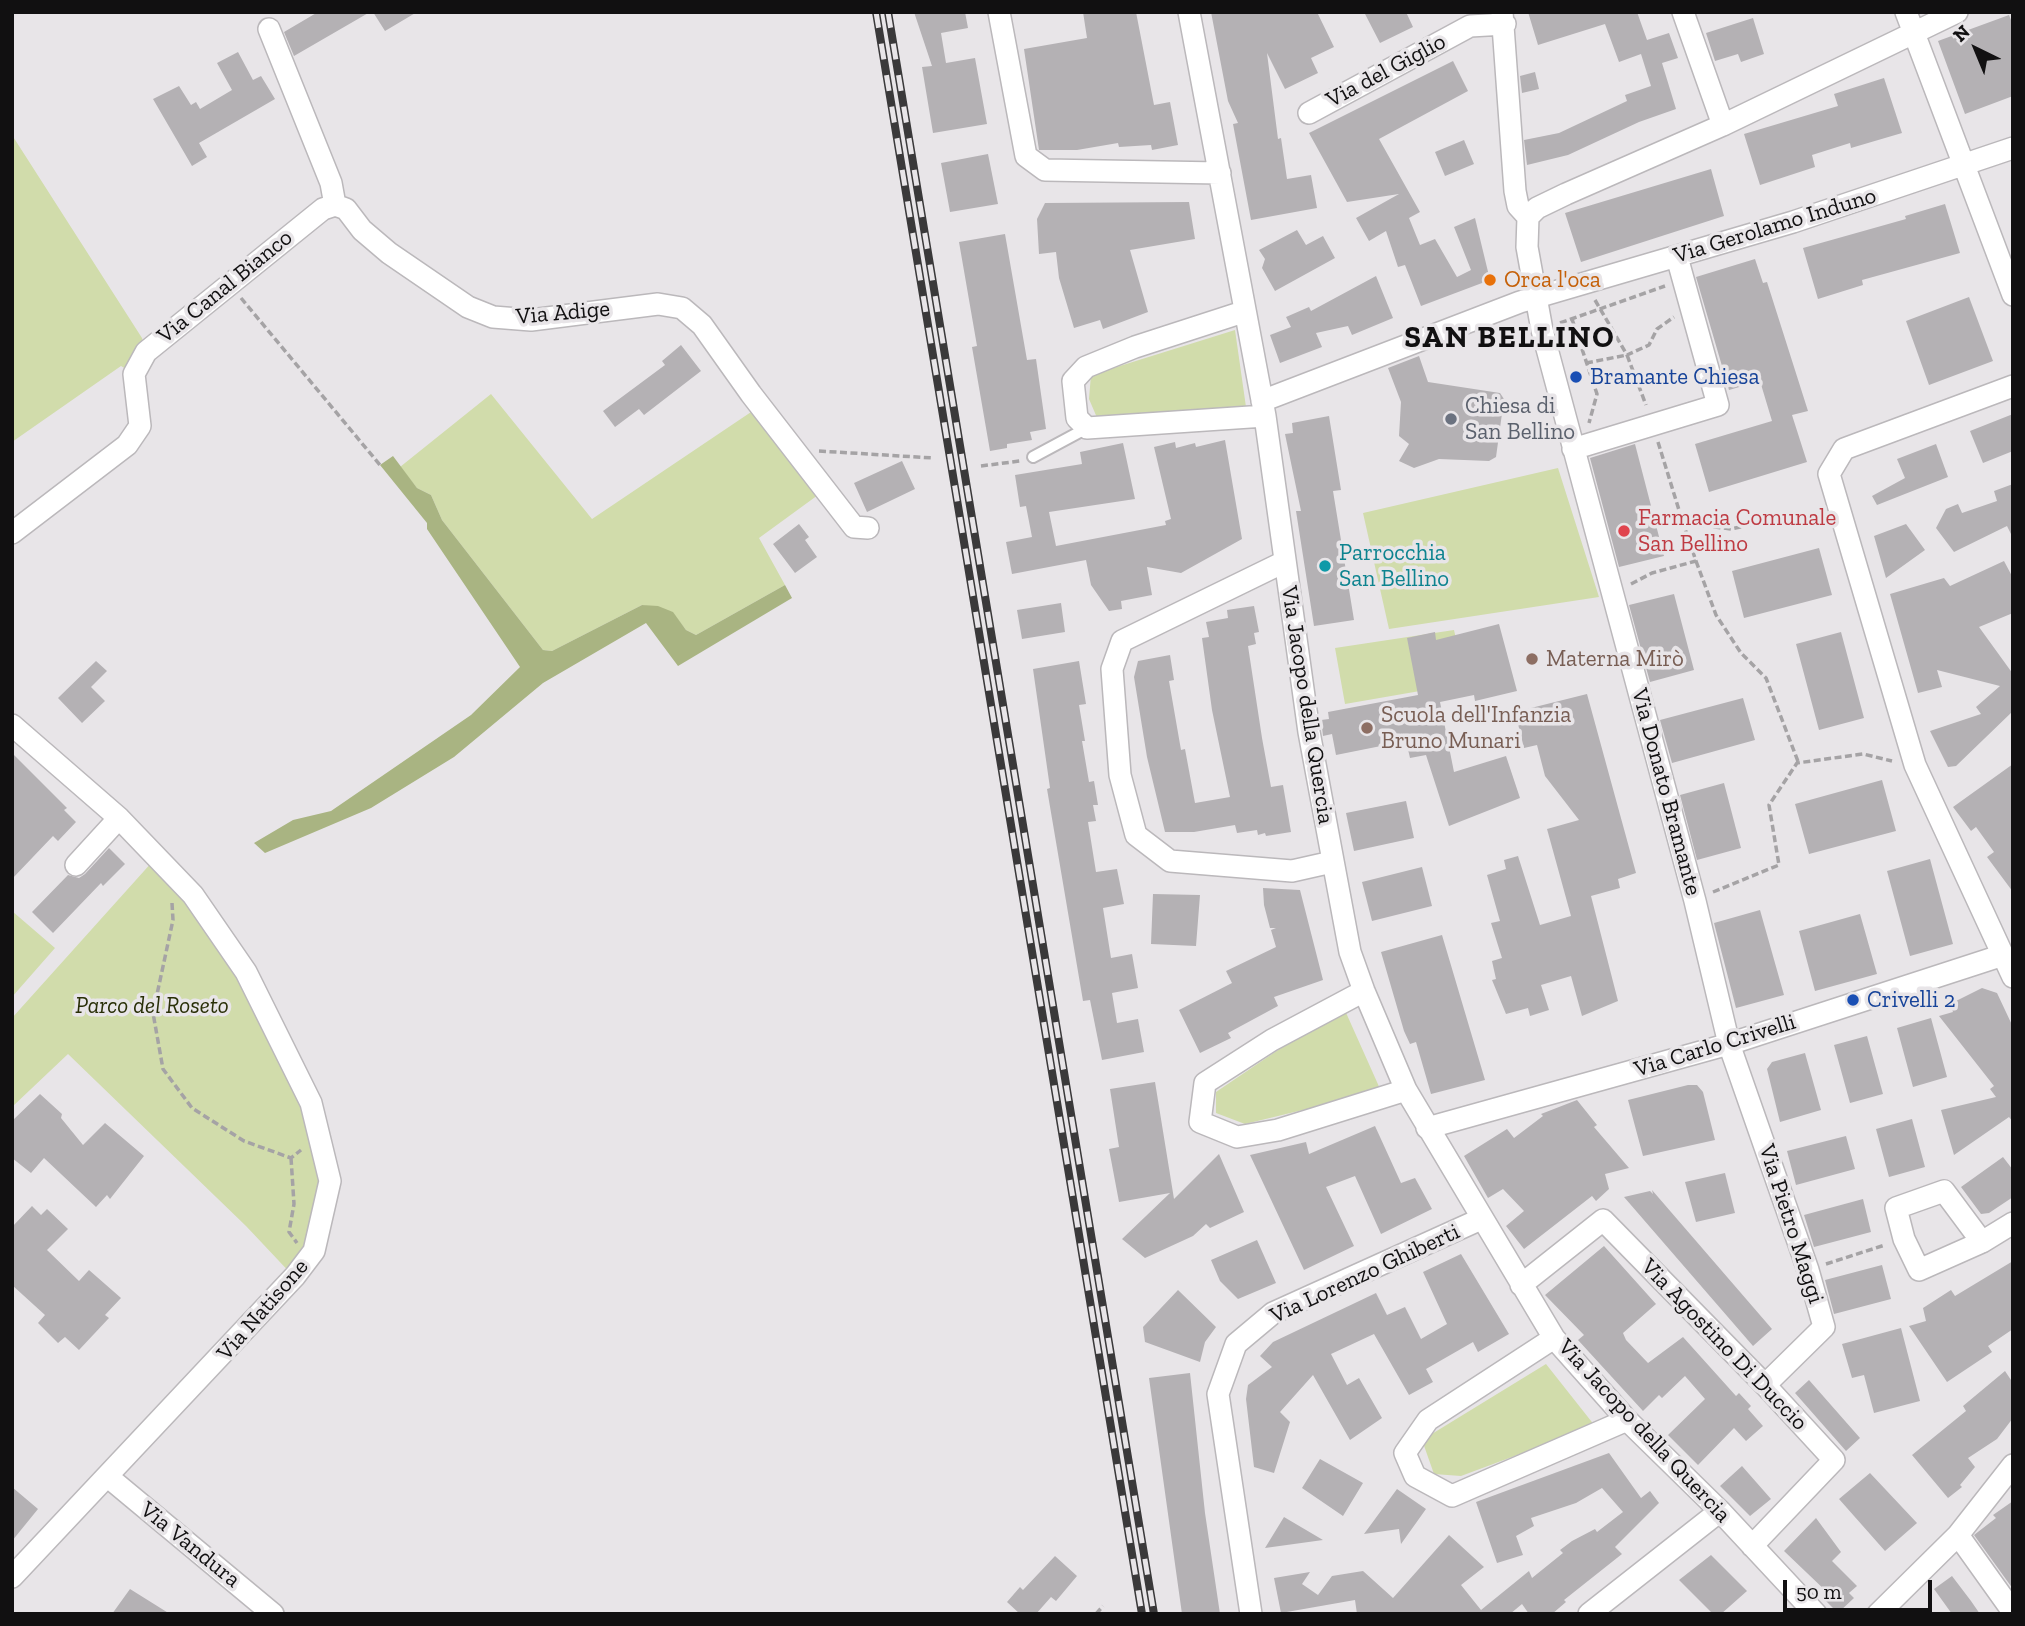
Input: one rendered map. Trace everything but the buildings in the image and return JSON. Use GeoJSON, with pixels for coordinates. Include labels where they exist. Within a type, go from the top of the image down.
{"type":"FeatureCollection","features":[{"type":"Feature","properties":{"kind":"street"},"geometry":{"type":"LineString","coordinates":[[999,12],[1026,156],[1045,170],[1220,173]]}},
{"type":"Feature","properties":{"kind":"street","name":"Via Jacopo della Quercia"},"geometry":{"type":"LineString","coordinates":[[1189,12],[1263,408],[1309,732],[1332,862],[1350,952],[1364,991],[1406,1090],[1481,1219],[1555,1338],[1627,1420],[1720,1511],[1816,1614]]}},
{"type":"Feature","properties":{"kind":"street"},"geometry":{"type":"LineString","coordinates":[[1683,12],[1723,125]]}},
{"type":"Feature","properties":{"kind":"street"},"geometry":{"type":"LineString","coordinates":[[1906,12],[2013,295]]}},
{"type":"Feature","properties":{"kind":"street"},"geometry":{"type":"LineString","coordinates":[[1528,217],[1556,199],[1723,125],[1957,12]]}},
{"type":"Feature","properties":{"kind":"street","name":"Via del Giglio"},"geometry":{"type":"LineString","coordinates":[[1309,113],[1470,26],[1503,18],[1515,191],[1518,206],[1528,217]]}},
{"type":"Feature","properties":{"kind":"street"},"geometry":{"type":"LineString","coordinates":[[269,29],[331,183],[335,205]]}},
{"type":"Feature","properties":{"kind":"street","name":"Via Gerolamo Induno"},"geometry":{"type":"LineString","coordinates":[[1263,408],[1535,298],[1677,257],[1963,167],[2013,148]]}},
{"type":"Feature","properties":{"kind":"street","name":"Via Canal Bianco"},"geometry":{"type":"LineString","coordinates":[[12,533],[127,445],[141,426],[134,374],[146,352],[323,209],[335,205]]}},
{"type":"Feature","properties":{"kind":"street","name":"Via Adige"},"geometry":{"type":"LineString","coordinates":[[335,205],[346,209],[362,230],[389,253],[468,307],[493,317],[531,320],[658,304],[682,308],[702,325],[751,394],[854,527],[868,528]]}},
{"type":"Feature","properties":{"kind":"street","name":"Via Donato Bramante"},"geometry":{"type":"LineString","coordinates":[[1528,217],[1527,247],[1542,330],[1578,448],[1730,1044]]}},
{"type":"Feature","properties":{"kind":"street"},"geometry":{"type":"LineString","coordinates":[[1578,448],[1718,405],[1677,257]]}},
{"type":"Feature","properties":{"kind":"street"},"geometry":{"type":"LineString","coordinates":[[1244,312],[1086,367],[1073,382],[1077,418],[1087,428],[1263,408]]}},
{"type":"Feature","properties":{"kind":"street"},"geometry":{"type":"LineString","coordinates":[[2013,386],[1844,450],[1829,474],[1915,765],[2000,956],[2013,978]]}},
{"type":"Feature","properties":{"kind":"street"},"geometry":{"type":"LineString","coordinates":[[1284,562],[1122,641],[1112,669],[1120,775],[1136,835],[1170,861],[1292,871],[1332,862]]}},
{"type":"Feature","properties":{"kind":"street","name":"Via Natisone"},"geometry":{"type":"LineString","coordinates":[[12,1577],[266,1310],[314,1251],[330,1181],[311,1103],[246,972],[193,895],[119,818],[16,734]]}},
{"type":"Feature","properties":{"kind":"street"},"geometry":{"type":"LineString","coordinates":[[76,864],[119,818]]}},
{"type":"Feature","properties":{"kind":"street","name":"Via Carlo Crivelli"},"geometry":{"type":"LineString","coordinates":[[1427,1128],[1730,1044],[2000,956]]}},
{"type":"Feature","properties":{"kind":"street"},"geometry":{"type":"LineString","coordinates":[[1364,991],[1272,1040],[1205,1083],[1200,1122],[1237,1138],[1278,1130],[1406,1090]]}},
{"type":"Feature","properties":{"kind":"street","name":"Via Pietro Maggi"},"geometry":{"type":"LineString","coordinates":[[1730,1044],[1808,1270],[1824,1327],[1765,1385]]}},
{"type":"Feature","properties":{"kind":"street"},"geometry":{"type":"LineString","coordinates":[[1982,1242],[1944,1191],[1896,1208],[1904,1239],[1919,1270],[1982,1242],[2013,1223]]}},
{"type":"Feature","properties":{"kind":"street","name":"Via Lorenzo Ghiberti"},"geometry":{"type":"LineString","coordinates":[[1251,1614],[1219,1394],[1236,1343],[1273,1313],[1481,1219]]}},
{"type":"Feature","properties":{"kind":"street","name":"Via Agostino Di Duccio"},"geometry":{"type":"LineString","coordinates":[[1521,1285],[1603,1220],[1765,1385],[1834,1460],[1752,1546]]}},
{"type":"Feature","properties":{"kind":"street"},"geometry":{"type":"LineString","coordinates":[[1555,1338],[1428,1420],[1405,1453],[1415,1476],[1452,1496],[1627,1420]]}},
{"type":"Feature","properties":{"kind":"street"},"geometry":{"type":"LineString","coordinates":[[1878,1614],[1958,1535],[2013,1465]]}},
{"type":"Feature","properties":{"kind":"street","name":"Via Vandura"},"geometry":{"type":"LineString","coordinates":[[107,1476],[273,1614]]}},
{"type":"Feature","properties":{"kind":"street"},"geometry":{"type":"LineString","coordinates":[[1589,1614],[1720,1511]]}},
{"type":"Feature","properties":{"kind":"street"},"geometry":{"type":"LineString","coordinates":[[1958,1535],[2013,1612]]}},
{"type":"Feature","properties":{"kind":"lane"},"geometry":{"type":"LineString","coordinates":[[1033,457],[1087,428]]}},
{"type":"Feature","properties":{"kind":"path"},"geometry":{"type":"LineString","coordinates":[[1542,330],[1683,280]]}},
{"type":"Feature","properties":{"kind":"path"},"geometry":{"type":"LineString","coordinates":[[229,283],[380,466]]}},
{"type":"Feature","properties":{"kind":"path"},"geometry":{"type":"LineString","coordinates":[[1598,310],[1627,355],[1716,615],[1741,653],[1766,678],[1799,764]]}},
{"type":"Feature","properties":{"kind":"path"},"geometry":{"type":"LineString","coordinates":[[1587,363],[1627,355],[1649,345],[1657,329],[1672,318],[1692,310]]}},
{"type":"Feature","properties":{"kind":"path"},"geometry":{"type":"LineString","coordinates":[[1572,319],[1597,394],[1578,448]]}},
{"type":"Feature","properties":{"kind":"path"},"geometry":{"type":"LineString","coordinates":[[817,451],[933,458]]}},
{"type":"Feature","properties":{"kind":"path"},"geometry":{"type":"LineString","coordinates":[[981,466],[1011,463]]}},
{"type":"Feature","properties":{"kind":"path"},"geometry":{"type":"LineString","coordinates":[[1683,523],[1731,529],[1793,515],[1816,515],[1841,522]]}},
{"type":"Feature","properties":{"kind":"path"},"geometry":{"type":"LineString","coordinates":[[1613,593],[1652,573],[1696,561]]}},
{"type":"Feature","properties":{"kind":"path"},"geometry":{"type":"LineString","coordinates":[[1695,901],[1779,865],[1769,805],[1797,763],[1863,754],[1915,765]]}},
{"type":"Feature","properties":{"kind":"path"},"geometry":{"type":"LineString","coordinates":[[171,873],[173,920],[153,1013],[163,1069],[192,1108],[244,1141],[291,1158]]}},
{"type":"Feature","properties":{"kind":"path"},"geometry":{"type":"LineString","coordinates":[[291,1158],[319,1136]]}},
{"type":"Feature","properties":{"kind":"path"},"geometry":{"type":"LineString","coordinates":[[291,1158],[294,1204],[289,1232],[293,1241],[314,1251]]}},
{"type":"Feature","properties":{"kind":"path"},"geometry":{"type":"LineString","coordinates":[[1808,1270],[1904,1239]]}},
{"type":"Feature","properties":{"kind":"path"},"geometry":{"type":"LineString","coordinates":[[1096,1614],[1102,1606]]}},
{"type":"Feature","properties":{"kind":"green space"},"geometry":{"type":"Polygon","coordinates":[[[12,135],[142,338],[146,352],[134,374],[121,366],[12,442],[12,135]]]}},
{"type":"Feature","properties":{"kind":"green space"},"geometry":{"type":"Polygon","coordinates":[[[1235,330],[1246,407],[1098,420],[1089,399],[1091,375],[1235,330]]]}},
{"type":"Feature","properties":{"kind":"green space"},"geometry":{"type":"Polygon","coordinates":[[[491,394],[592,519],[760,406],[818,495],[759,538],[785,585],[696,635],[686,630],[672,612],[642,605],[552,651],[543,650],[442,520],[431,495],[417,488],[400,467],[491,394]]]}},
{"type":"Feature","properties":{"kind":"green space"},"geometry":{"type":"Polygon","coordinates":[[[393,456],[417,488],[431,495],[442,520],[543,650],[552,651],[642,605],[658,606],[673,612],[686,630],[696,635],[785,585],[792,598],[678,666],[646,623],[543,683],[454,757],[371,808],[265,853],[254,843],[293,820],[331,811],[471,715],[520,667],[427,529],[427,523],[380,465],[393,456]]]}},
{"type":"Feature","properties":{"kind":"green space"},"geometry":{"type":"Polygon","coordinates":[[[1558,468],[1599,597],[1389,629],[1363,513],[1558,468]]]}},
{"type":"Feature","properties":{"kind":"green space"},"geometry":{"type":"Polygon","coordinates":[[[1454,630],[1466,683],[1345,704],[1335,648],[1454,630]]]}},
{"type":"Feature","properties":{"kind":"green space","name":"Parco del Roseto"},"geometry":{"type":"Polygon","coordinates":[[[153,861],[170,878],[243,975],[307,1105],[325,1182],[295,1278],[246,1226],[68,1054],[12,1107],[12,1018],[153,861]]]}},
{"type":"Feature","properties":{"kind":"green space"},"geometry":{"type":"Polygon","coordinates":[[[12,911],[55,948],[12,997],[12,911]]]}},
{"type":"Feature","properties":{"kind":"green space"},"geometry":{"type":"Polygon","coordinates":[[[1343,1006],[1381,1091],[1245,1124],[1216,1113],[1216,1092],[1343,1006]]]}},
{"type":"Feature","properties":{"kind":"green space"},"geometry":{"type":"Polygon","coordinates":[[[1546,1364],[1595,1426],[1461,1476],[1434,1474],[1422,1440],[1546,1364]]]}},
{"type":"Feature","properties":{"kind":"railway"},"geometry":{"type":"LineString","coordinates":[[876,12],[1142,1614]]}},
{"type":"Feature","properties":{"kind":"railway"},"geometry":{"type":"LineString","coordinates":[[888,12],[1154,1614]]}},
{"type":"Feature","properties":{"kind":"place","name":"Orca l'oca"},"geometry":{"type":"Point","coordinates":[1490,280]}},
{"type":"Feature","properties":{"kind":"place","name":"Bramante Chiesa"},"geometry":{"type":"Point","coordinates":[1576,377]}},
{"type":"Feature","properties":{"kind":"place","name":"Chiesa di San Bellino"},"geometry":{"type":"Point","coordinates":[1451,419]}},
{"type":"Feature","properties":{"kind":"place","name":"Farmacia Comunale San Bellino"},"geometry":{"type":"Point","coordinates":[1624,531]}},
{"type":"Feature","properties":{"kind":"place","name":"Parrocchia San Bellino"},"geometry":{"type":"Point","coordinates":[1325,566]}},
{"type":"Feature","properties":{"kind":"place","name":"Materna Mirò"},"geometry":{"type":"Point","coordinates":[1532,659]}},
{"type":"Feature","properties":{"kind":"place","name":"Scuola dell'Infanzia Bruno Munari"},"geometry":{"type":"Point","coordinates":[1367,728]}},
{"type":"Feature","properties":{"kind":"place","name":"Crivelli 2"},"geometry":{"type":"Point","coordinates":[1853,1000]}},
{"type":"Feature","properties":{"kind":"district","name":"SAN BELLINO"},"geometry":{"type":"Point","coordinates":[1510,338]}}]}
